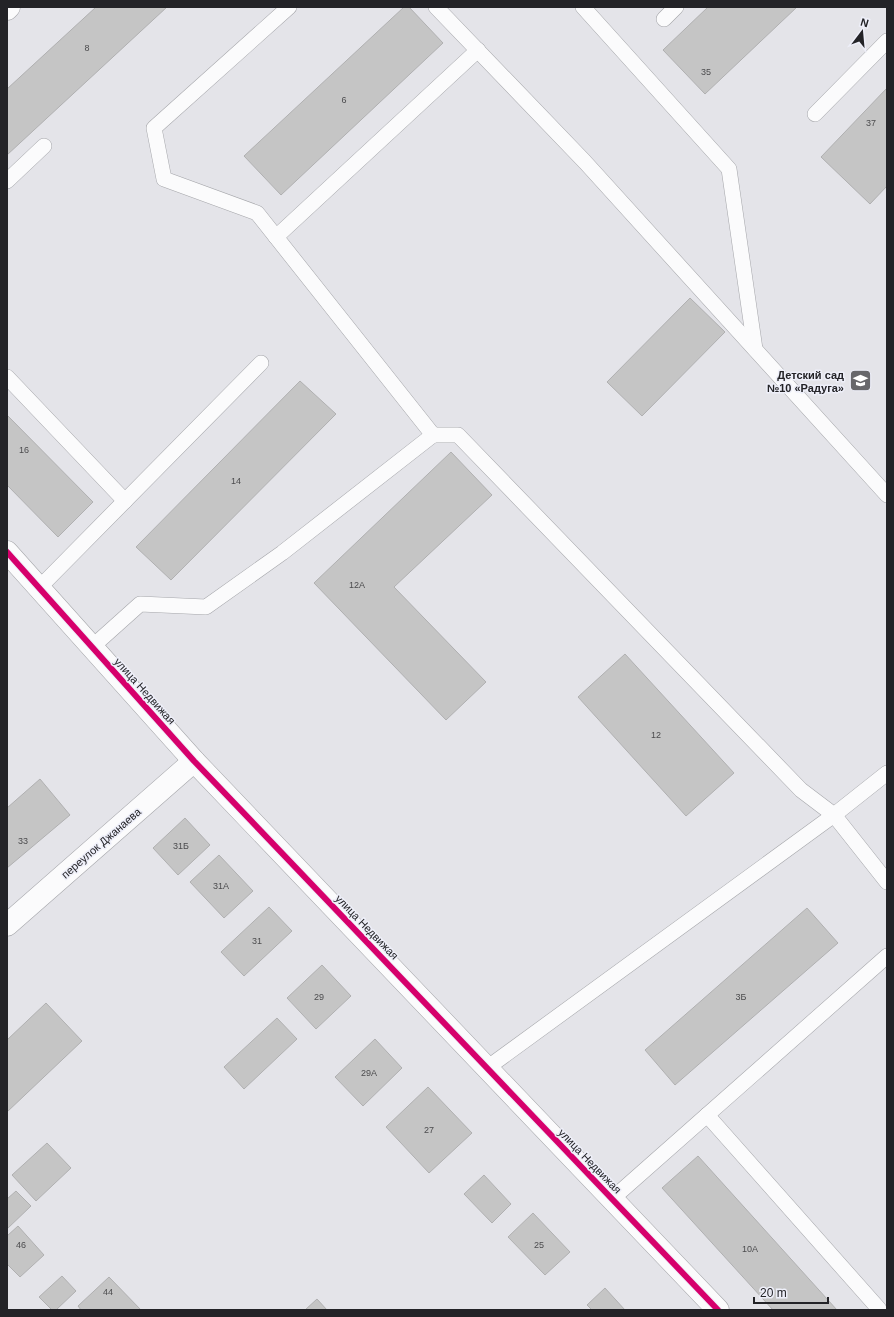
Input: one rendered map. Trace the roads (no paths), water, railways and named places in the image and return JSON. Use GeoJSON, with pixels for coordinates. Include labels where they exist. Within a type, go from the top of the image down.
{"type":"FeatureCollection","features":[{"type":"Feature","properties":{"kind":"street","name":"улица Недвижая"},"geometry":{"type":"LineString","coordinates":[[7,552],[194,761],[718,1310]]}},
{"type":"Feature","properties":{"kind":"street","name":"переулок Джанаева"},"geometry":{"type":"LineString","coordinates":[[7,925],[194,761]]}},
{"type":"Feature","properties":{"kind":"lane"},"geometry":{"type":"LineString","coordinates":[[289,7],[154,128],[164,179],[257,213],[433,435]]}},
{"type":"Feature","properties":{"kind":"lane"},"geometry":{"type":"LineString","coordinates":[[436,7],[585,162],[887,495]]}},
{"type":"Feature","properties":{"kind":"lane"},"geometry":{"type":"LineString","coordinates":[[583,7],[729,169],[755,349]]}},
{"type":"Feature","properties":{"kind":"lane"},"geometry":{"type":"LineString","coordinates":[[664,19],[676,7]]}},
{"type":"Feature","properties":{"kind":"lane"},"geometry":{"type":"LineString","coordinates":[[815,114],[887,41]]}},
{"type":"Feature","properties":{"kind":"lane"},"geometry":{"type":"LineString","coordinates":[[276,237],[478,50]]}},
{"type":"Feature","properties":{"kind":"lane"},"geometry":{"type":"LineString","coordinates":[[7,181],[44,146]]}},
{"type":"Feature","properties":{"kind":"lane"},"geometry":{"type":"LineString","coordinates":[[39,588],[261,363]]}},
{"type":"Feature","properties":{"kind":"lane"},"geometry":{"type":"LineString","coordinates":[[7,377],[125,501]]}},
{"type":"Feature","properties":{"kind":"lane"},"geometry":{"type":"LineString","coordinates":[[92,647],[140,604],[206,607],[282,553],[433,435],[458,435],[801,790],[834,815],[887,882]]}},
{"type":"Feature","properties":{"kind":"lane"},"geometry":{"type":"LineString","coordinates":[[487,1068],[834,815],[887,773]]}},
{"type":"Feature","properties":{"kind":"lane"},"geometry":{"type":"LineString","coordinates":[[612,1199],[887,956]]}},
{"type":"Feature","properties":{"kind":"lane"},"geometry":{"type":"LineString","coordinates":[[707,1115],[882,1307]]}},
{"type":"Feature","properties":{"kind":"place","name":"Детский сад №10 «Радуга»"},"geometry":{"type":"Point","coordinates":[860,381]}}]}
